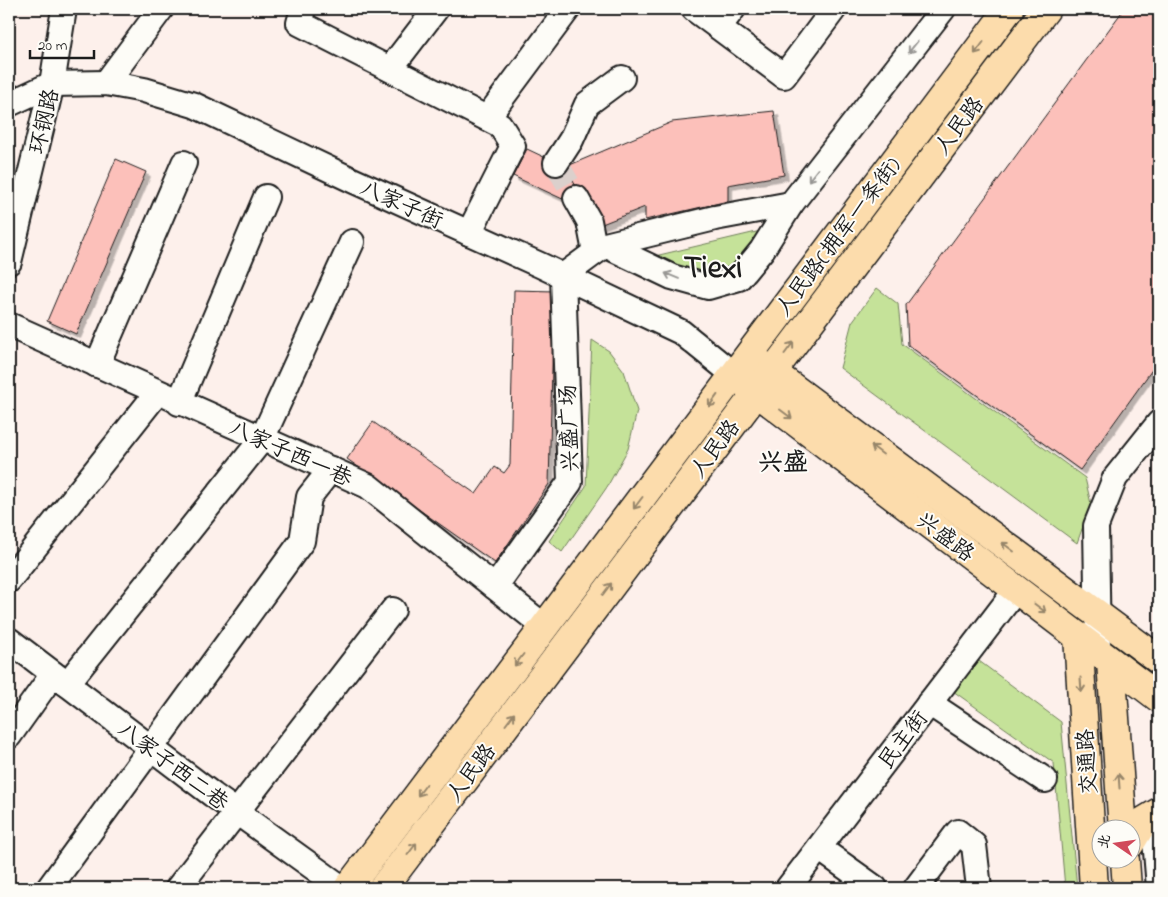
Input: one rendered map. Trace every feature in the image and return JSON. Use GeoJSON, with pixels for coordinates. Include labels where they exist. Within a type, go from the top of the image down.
{"type":"FeatureCollection","features":[{"type":"Feature","properties":{"kind":"main road","name":"人民路(拥军一条街)"},"geometry":{"type":"LineString","coordinates":[[667,464],[740,364],[1009,9]]}},
{"type":"Feature","properties":{"kind":"main road","name":"人民路"},"geometry":{"type":"LineString","coordinates":[[383,888],[1046,9]]}},
{"type":"Feature","properties":{"kind":"main road","name":"兴盛路"},"geometry":{"type":"LineString","coordinates":[[740,364],[1097,614],[1159,660]]}},
{"type":"Feature","properties":{"kind":"main road","name":"兴盛路"},"geometry":{"type":"LineString","coordinates":[[764,382],[1016,590],[1159,698]]}},
{"type":"Feature","properties":{"kind":"main road","name":"人民路"},"geometry":{"type":"LineString","coordinates":[[348,888],[667,464]]}},
{"type":"Feature","properties":{"kind":"main road","name":"交通路"},"geometry":{"type":"LineString","coordinates":[[1096,650],[1122,820]]}},
{"type":"Feature","properties":{"kind":"main road","name":"交通路"},"geometry":{"type":"LineString","coordinates":[[1094,888],[1096,650]]}},
{"type":"Feature","properties":{"kind":"main road"},"geometry":{"type":"LineString","coordinates":[[1140,828],[1144,821],[1156,813]]}},
{"type":"Feature","properties":{"kind":"main road"},"geometry":{"type":"LineString","coordinates":[[1126,870],[1127,888]]}},
{"type":"Feature","properties":{"kind":"street","name":"环钢路"},"geometry":{"type":"LineString","coordinates":[[9,262],[52,84],[64,9]]}},
{"type":"Feature","properties":{"kind":"street"},"geometry":{"type":"LineString","coordinates":[[106,83],[161,9]]}},
{"type":"Feature","properties":{"kind":"street"},"geometry":{"type":"LineString","coordinates":[[302,9],[299,23],[500,125],[513,146],[469,233]]}},
{"type":"Feature","properties":{"kind":"street"},"geometry":{"type":"LineString","coordinates":[[390,69],[436,9]]}},
{"type":"Feature","properties":{"kind":"street"},"geometry":{"type":"LineString","coordinates":[[486,118],[568,9]]}},
{"type":"Feature","properties":{"kind":"street"},"geometry":{"type":"LineString","coordinates":[[694,9],[726,18],[784,76],[834,9]]}},
{"type":"Feature","properties":{"kind":"street"},"geometry":{"type":"LineString","coordinates":[[576,198],[600,248],[672,277],[708,287],[739,278],[762,250],[791,204],[943,9]]}},
{"type":"Feature","properties":{"kind":"street"},"geometry":{"type":"LineString","coordinates":[[556,163],[571,140],[587,104],[622,78]]}},
{"type":"Feature","properties":{"kind":"street","name":"八家子街"},"geometry":{"type":"LineString","coordinates":[[52,84],[106,83],[144,90],[194,105],[352,180],[563,276],[681,332],[740,364]]}},
{"type":"Feature","properties":{"kind":"street"},"geometry":{"type":"LineString","coordinates":[[12,101],[52,84]]}},
{"type":"Feature","properties":{"kind":"street"},"geometry":{"type":"LineString","coordinates":[[97,365],[184,163]]}},
{"type":"Feature","properties":{"kind":"street"},"geometry":{"type":"LineString","coordinates":[[179,403],[266,197]]}},
{"type":"Feature","properties":{"kind":"street"},"geometry":{"type":"LineString","coordinates":[[563,276],[600,248],[715,218],[791,204]]}},
{"type":"Feature","properties":{"kind":"street"},"geometry":{"type":"LineString","coordinates":[[9,736],[60,679],[262,439],[352,242]]}},
{"type":"Feature","properties":{"kind":"street","name":"兴盛广场"},"geometry":{"type":"LineString","coordinates":[[495,587],[570,482],[563,276]]}},
{"type":"Feature","properties":{"kind":"street","name":"八家子西一巷"},"geometry":{"type":"LineString","coordinates":[[9,325],[179,403],[368,486],[545,627]]}},
{"type":"Feature","properties":{"kind":"street"},"geometry":{"type":"LineString","coordinates":[[9,580],[157,393]]}},
{"type":"Feature","properties":{"kind":"street"},"geometry":{"type":"LineString","coordinates":[[1096,650],[1096,526],[1115,478],[1159,423]]}},
{"type":"Feature","properties":{"kind":"street"},"geometry":{"type":"LineString","coordinates":[[49,888],[302,542],[309,497],[331,469]]}},
{"type":"Feature","properties":{"kind":"street","name":"民主街"},"geometry":{"type":"LineString","coordinates":[[788,888],[1016,590]]}},
{"type":"Feature","properties":{"kind":"street"},"geometry":{"type":"LineString","coordinates":[[178,888],[393,610]]}},
{"type":"Feature","properties":{"kind":"street","name":"八家子西二巷"},"geometry":{"type":"LineString","coordinates":[[9,640],[237,813],[342,888]]}},
{"type":"Feature","properties":{"kind":"street"},"geometry":{"type":"LineString","coordinates":[[929,703],[1045,780]]}},
{"type":"Feature","properties":{"kind":"street"},"geometry":{"type":"LineString","coordinates":[[1156,813],[1159,888]]}},
{"type":"Feature","properties":{"kind":"street"},"geometry":{"type":"LineString","coordinates":[[916,888],[958,832],[974,845],[979,888]]}},
{"type":"Feature","properties":{"kind":"street"},"geometry":{"type":"LineString","coordinates":[[819,848],[875,888]]}},
{"type":"Feature","properties":{"kind":"green space"},"geometry":{"type":"Polygon","coordinates":[[[769,229],[745,257],[727,270],[716,274],[690,273],[655,256],[769,229]]]}},
{"type":"Feature","properties":{"kind":"green space"},"geometry":{"type":"Polygon","coordinates":[[[877,288],[898,304],[902,344],[1085,478],[1091,504],[1077,543],[840,368],[852,322],[877,288]]]}},
{"type":"Feature","properties":{"kind":"green space"},"geometry":{"type":"Polygon","coordinates":[[[592,340],[609,351],[624,371],[637,411],[628,449],[607,487],[562,552],[549,541],[586,486],[592,340]]]}},
{"type":"Feature","properties":{"kind":"green space"},"geometry":{"type":"Polygon","coordinates":[[[979,661],[1061,722],[1077,888],[1065,888],[1054,763],[953,691],[979,661]]]}},
{"type":"Feature","properties":{"kind":"building"},"geometry":{"type":"Polygon","coordinates":[[[1124,9],[1159,9],[1159,360],[1080,470],[908,345],[906,305],[1124,9]]]}},
{"type":"Feature","properties":{"kind":"building"},"geometry":{"type":"Polygon","coordinates":[[[774,111],[784,175],[728,185],[728,201],[645,220],[645,207],[597,226],[565,167],[672,122],[774,111]]]}},
{"type":"Feature","properties":{"kind":"building"},"geometry":{"type":"Polygon","coordinates":[[[527,149],[565,167],[581,195],[569,202],[513,176],[527,149]]]}},
{"type":"Feature","properties":{"kind":"building"},"geometry":{"type":"Polygon","coordinates":[[[116,159],[146,172],[76,334],[47,321],[116,159]]]}},
{"type":"Feature","properties":{"kind":"building"},"geometry":{"type":"Polygon","coordinates":[[[514,290],[554,291],[549,484],[495,563],[347,459],[373,422],[476,494],[495,467],[504,473],[510,465],[514,290]]]}},
{"type":"Feature","properties":{"kind":"tunnel"},"geometry":{"type":"LineString","coordinates":[[556,163],[576,198]]}},
{"type":"Feature","properties":{"kind":"district","name":"Tiexi"},"geometry":{"type":"Point","coordinates":[713,266]}},
{"type":"Feature","properties":{"kind":"district","name":"兴盛"},"geometry":{"type":"Point","coordinates":[783,461]}}]}
